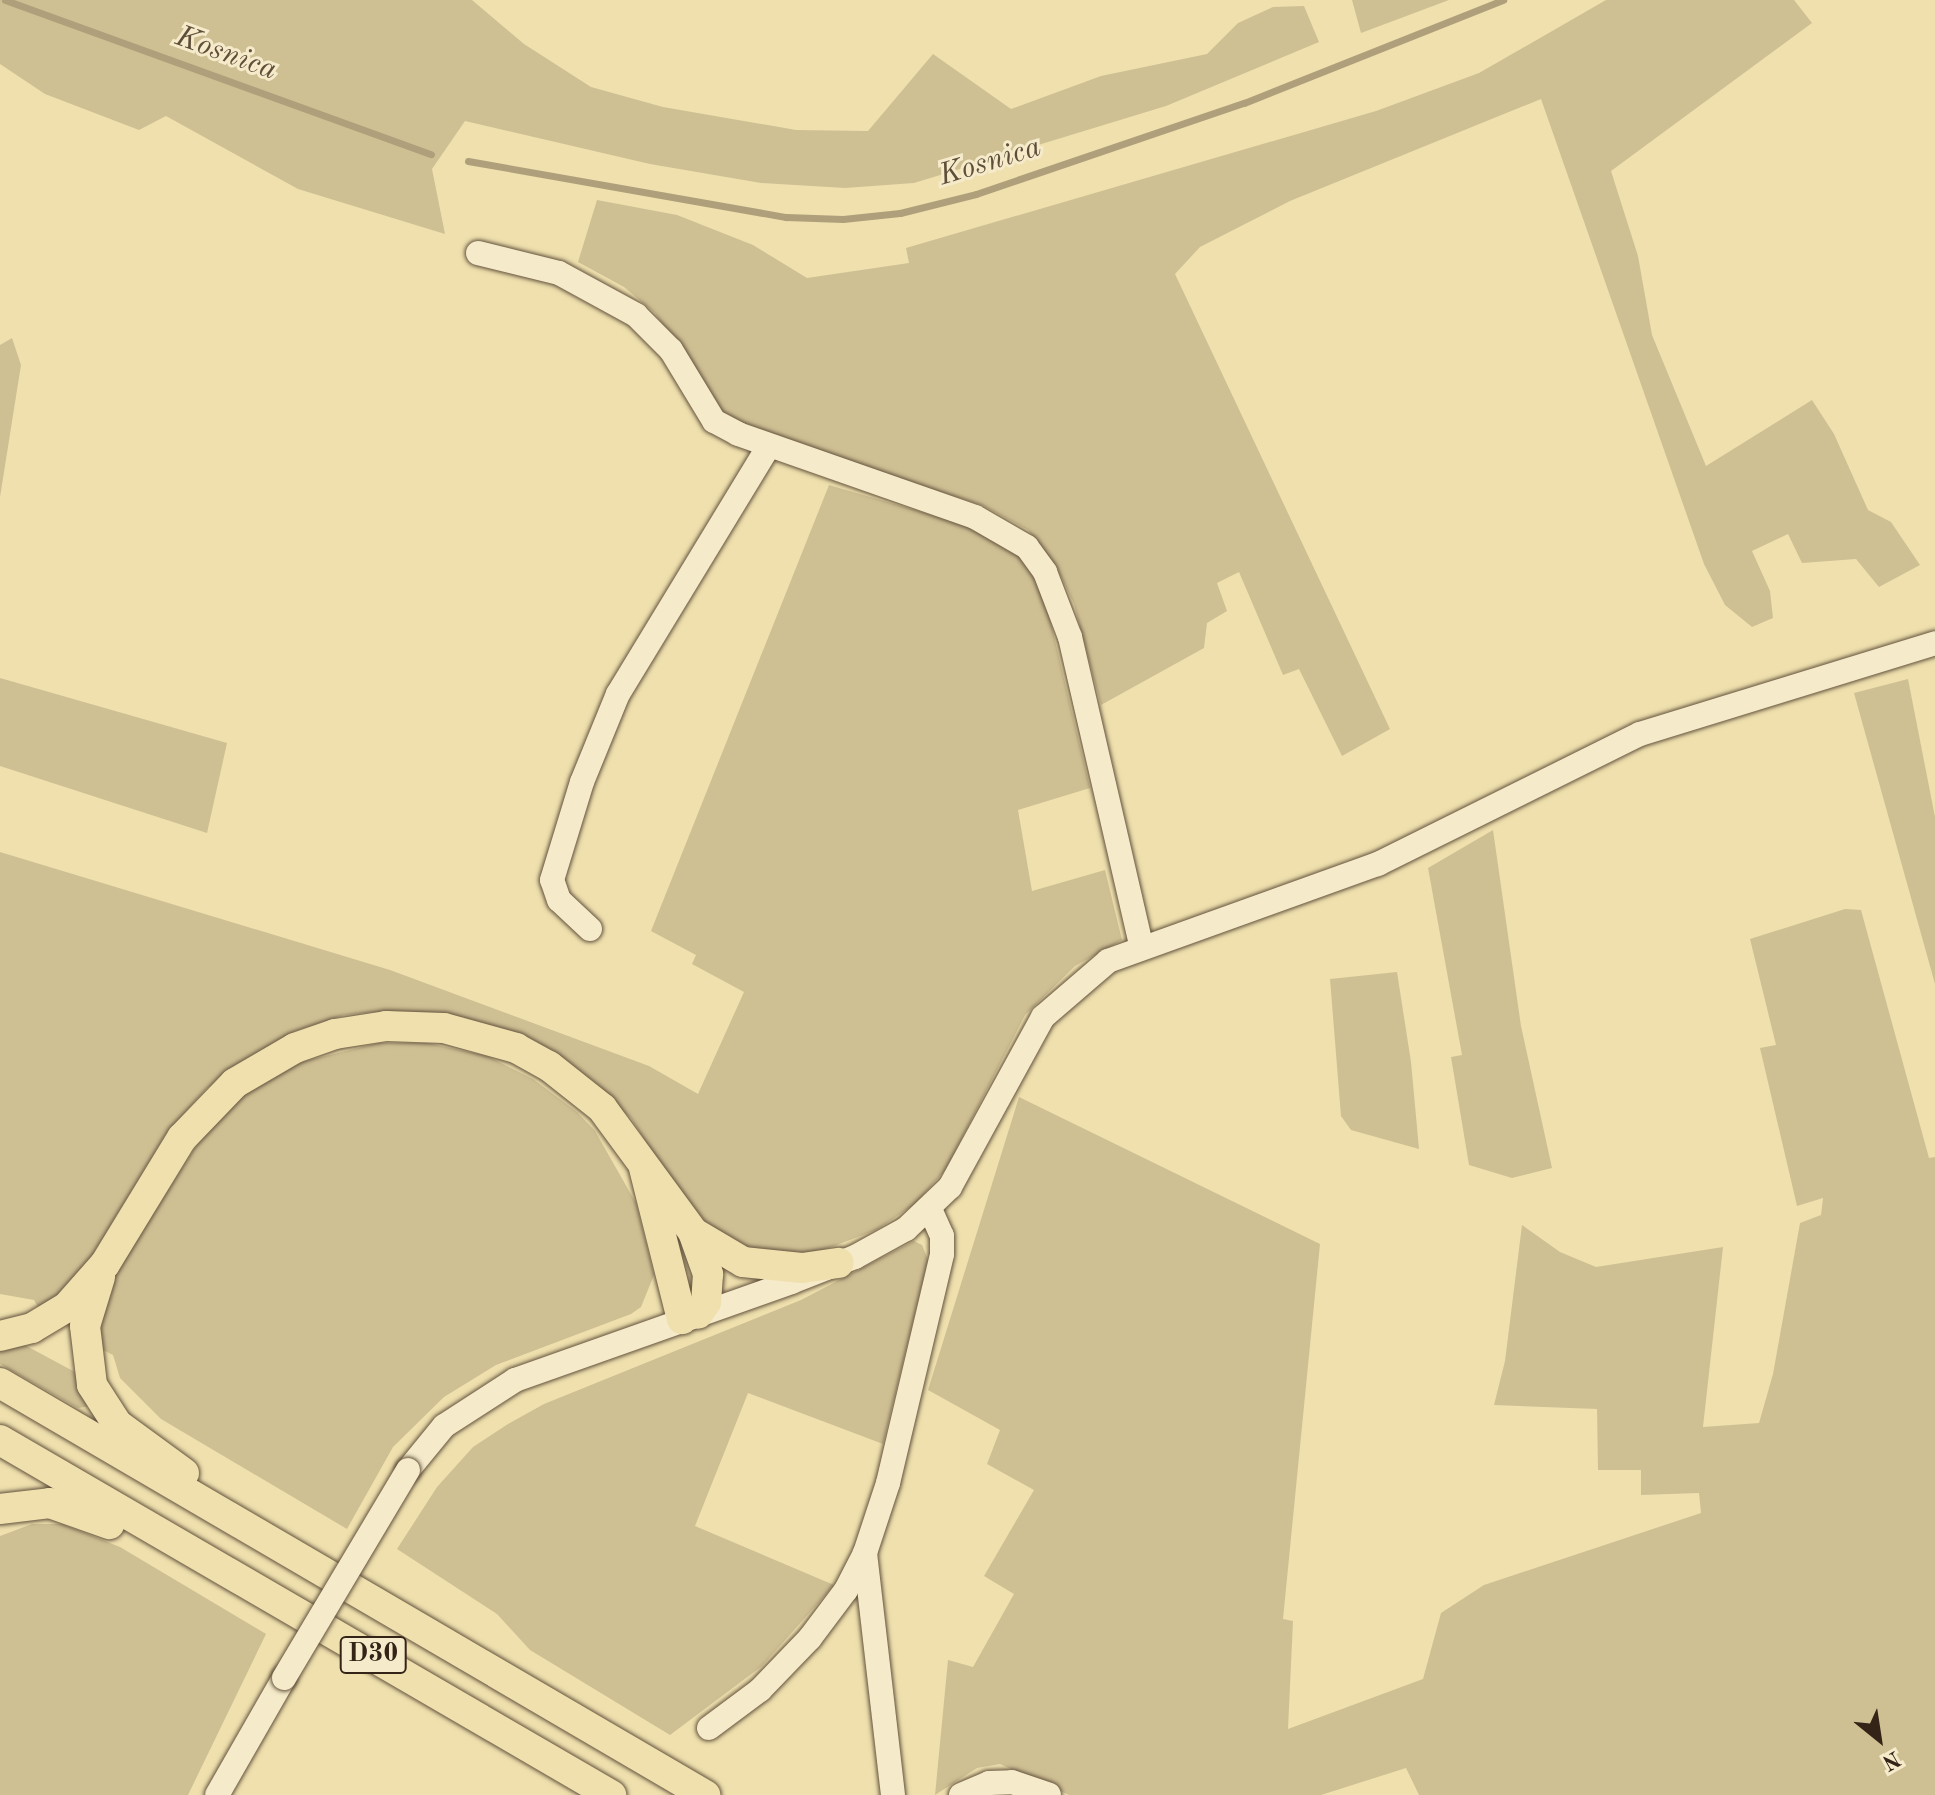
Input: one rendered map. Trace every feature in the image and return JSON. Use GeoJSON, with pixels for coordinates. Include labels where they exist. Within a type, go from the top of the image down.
{"type":"FeatureCollection","features":[{"type":"Feature","properties":{"kind":"main road"},"geometry":{"type":"LineString","coordinates":[[0,1336],[51,1319],[105,1264],[182,1138],[216,1100],[286,1052],[356,1030],[444,1028],[516,1048],[575,1084],[602,1108],[643,1162],[693,1232],[708,1274],[706,1302],[690,1316],[643,1162]]}},
{"type":"Feature","properties":{"kind":"main road"},"geometry":{"type":"LineString","coordinates":[[693,1232],[743,1262],[802,1268],[839,1263]]}},
{"type":"Feature","properties":{"kind":"main road"},"geometry":{"type":"LineString","coordinates":[[105,1264],[85,1326],[92,1385],[117,1424],[172,1461],[214,1509]]}},
{"type":"Feature","properties":{"kind":"main road","name":"D30"},"geometry":{"type":"LineString","coordinates":[[0,1383],[705,1795]]}},
{"type":"Feature","properties":{"kind":"main road","name":"D30"},"geometry":{"type":"LineString","coordinates":[[0,1440],[611,1795]]}},
{"type":"Feature","properties":{"kind":"main road"},"geometry":{"type":"LineString","coordinates":[[0,1509],[32,1503],[67,1506],[162,1549],[206,1557]]}},
{"type":"Feature","properties":{"kind":"street"},"geometry":{"type":"LineString","coordinates":[[478,253],[559,273],[636,315],[671,350],[714,421],[769,446],[975,517],[1027,547],[1045,572],[1070,637],[1141,945]]}},
{"type":"Feature","properties":{"kind":"street"},"geometry":{"type":"LineString","coordinates":[[590,929],[559,900],[552,880],[582,782],[618,694],[769,446]]}},
{"type":"Feature","properties":{"kind":"street"},"geometry":{"type":"LineString","coordinates":[[217,1795],[408,1470],[444,1426],[515,1380],[839,1263],[879,1245],[930,1209],[967,1159],[1043,1017],[1108,961],[1141,945],[1378,864],[1640,734],[1935,643]]}},
{"type":"Feature","properties":{"kind":"street"},"geometry":{"type":"LineString","coordinates":[[709,1728],[760,1690],[810,1638],[846,1590],[865,1553],[888,1483],[942,1254],[942,1236],[930,1209]]}},
{"type":"Feature","properties":{"kind":"street"},"geometry":{"type":"LineString","coordinates":[[865,1553],[893,1795]]}},
{"type":"Feature","properties":{"kind":"street"},"geometry":{"type":"LineString","coordinates":[[961,1795],[989,1783],[1012,1782],[1049,1795]]}},
{"type":"Feature","properties":{"kind":"shaded area"},"geometry":{"type":"Polygon","coordinates":[[[0,0],[472,0],[524,44],[591,87],[663,107],[796,130],[868,131],[933,54],[1011,109],[1101,76],[1207,54],[1238,23],[1273,7],[1304,6],[1319,42],[1166,106],[914,183],[845,188],[761,183],[650,164],[465,121],[432,169],[445,234],[298,189],[166,116],[139,130],[45,94],[0,64],[0,0]]]}},
{"type":"Feature","properties":{"kind":"shaded area"},"geometry":{"type":"Polygon","coordinates":[[[1352,0],[1449,0],[1361,33],[1352,0]]]}},
{"type":"Feature","properties":{"kind":"shaded area"},"geometry":{"type":"Polygon","coordinates":[[[1606,0],[1794,0],[1812,23],[1611,171],[1638,256],[1652,335],[1706,466],[1812,400],[1834,434],[1868,510],[1891,522],[1920,565],[1879,587],[1856,559],[1802,563],[1788,534],[1752,551],[1770,591],[1773,618],[1752,627],[1725,605],[1704,564],[1541,99],[1290,201],[1200,247],[1175,274],[1390,729],[1342,756],[1299,669],[1283,675],[1239,572],[1217,583],[1227,611],[1207,623],[1204,648],[1101,705],[1074,604],[1056,566],[1028,530],[982,505],[772,438],[725,416],[655,313],[624,287],[578,262],[597,200],[677,215],[753,245],[807,278],[909,263],[906,248],[1376,111],[1479,73],[1606,0]]]}},
{"type":"Feature","properties":{"kind":"shaded area"},"geometry":{"type":"Polygon","coordinates":[[[12,338],[21,365],[0,497],[0,345],[12,338]]]}},
{"type":"Feature","properties":{"kind":"shaded area"},"geometry":{"type":"Polygon","coordinates":[[[829,485],[973,527],[1017,554],[1032,574],[1047,607],[1090,788],[1018,810],[1032,891],[1105,870],[1122,940],[1075,966],[1025,1015],[946,1169],[915,1204],[876,1230],[818,1252],[791,1255],[733,1247],[689,1211],[631,1118],[549,1049],[429,1013],[373,1012],[344,1015],[295,1031],[207,1088],[167,1132],[85,1267],[42,1314],[34,1300],[0,1294],[0,852],[390,970],[649,1066],[698,1094],[744,992],[692,964],[696,955],[651,931],[829,485]]]}},
{"type":"Feature","properties":{"kind":"shaded area"},"geometry":{"type":"Polygon","coordinates":[[[0,678],[227,743],[207,833],[0,766],[0,678]]]}},
{"type":"Feature","properties":{"kind":"shaded area"},"geometry":{"type":"Polygon","coordinates":[[[1908,679],[1935,817],[1935,984],[1854,693],[1908,679]]]}},
{"type":"Feature","properties":{"kind":"shaded area"},"geometry":{"type":"Polygon","coordinates":[[[1493,830],[1521,1026],[1552,1168],[1512,1178],[1469,1165],[1451,1057],[1462,1055],[1428,868],[1493,830]]]}},
{"type":"Feature","properties":{"kind":"shaded area"},"geometry":{"type":"Polygon","coordinates":[[[1845,909],[1861,910],[1929,1158],[1935,1157],[1935,1795],[1419,1795],[1406,1768],[1321,1795],[1069,1795],[1000,1764],[977,1768],[935,1795],[948,1660],[973,1667],[1014,1594],[984,1576],[1034,1490],[987,1464],[1000,1430],[928,1390],[1019,1097],[1320,1244],[1283,1619],[1293,1621],[1288,1729],[1423,1679],[1441,1613],[1484,1585],[1701,1513],[1699,1493],[1641,1495],[1641,1470],[1598,1470],[1597,1409],[1494,1405],[1505,1361],[1522,1225],[1560,1252],[1596,1267],[1723,1247],[1703,1427],[1759,1423],[1773,1374],[1800,1223],[1821,1215],[1823,1198],[1797,1206],[1760,1048],[1776,1045],[1750,939],[1845,909]]]}},
{"type":"Feature","properties":{"kind":"shaded area"},"geometry":{"type":"Polygon","coordinates":[[[1397,972],[1411,1062],[1419,1149],[1351,1130],[1341,1116],[1330,979],[1397,972]]]}},
{"type":"Feature","properties":{"kind":"shaded area"},"geometry":{"type":"Polygon","coordinates":[[[379,1043],[427,1043],[487,1056],[533,1079],[577,1112],[595,1131],[636,1203],[654,1275],[641,1307],[631,1314],[496,1365],[444,1397],[393,1447],[347,1529],[161,1419],[120,1378],[113,1355],[93,1345],[108,1284],[207,1129],[243,1095],[301,1062],[379,1043]]]}},
{"type":"Feature","properties":{"kind":"shaded area"},"geometry":{"type":"Polygon","coordinates":[[[914,1241],[922,1245],[928,1260],[883,1444],[748,1393],[695,1526],[834,1585],[762,1666],[670,1735],[530,1650],[497,1614],[397,1549],[437,1487],[473,1447],[508,1424],[544,1404],[801,1300],[914,1241]]]}},
{"type":"Feature","properties":{"kind":"shaded area"},"geometry":{"type":"Polygon","coordinates":[[[19,1342],[75,1372],[90,1406],[78,1408],[0,1364],[0,1346],[19,1342]]]}},
{"type":"Feature","properties":{"kind":"shaded area"},"geometry":{"type":"Polygon","coordinates":[[[32,1524],[62,1524],[120,1547],[266,1634],[188,1795],[0,1795],[0,1536],[32,1524]]]}},
{"type":"Feature","properties":{"kind":"waterway","name":"Kosnica"},"geometry":{"type":"LineString","coordinates":[[5,0],[431,154]]}},
{"type":"Feature","properties":{"kind":"waterway","name":"Kosnica"},"geometry":{"type":"LineString","coordinates":[[468,161],[786,217],[843,219],[900,213],[976,194],[1244,103],[1503,0]]}}]}
